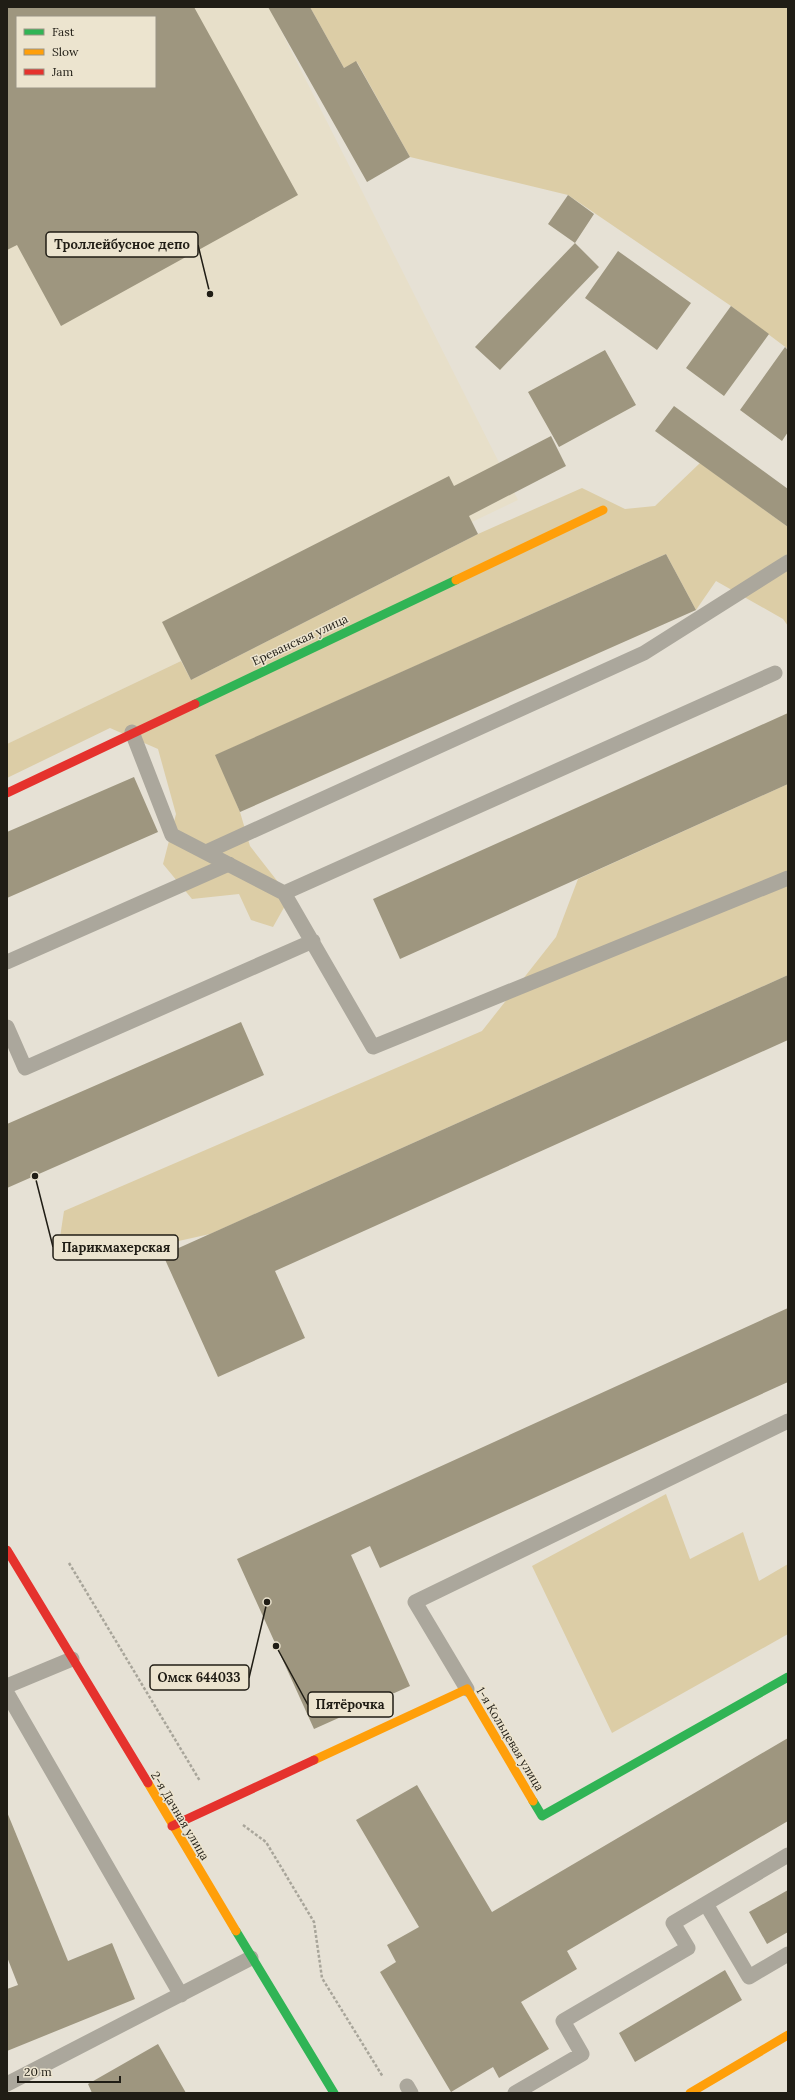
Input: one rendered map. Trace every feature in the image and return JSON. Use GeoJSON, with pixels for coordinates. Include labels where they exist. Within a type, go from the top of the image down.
{"type":"FeatureCollection","features":[{"type":"Feature","properties":{"kind":"street","name":"Ереванская улица"},"geometry":{"type":"LineString","coordinates":[[7,793],[132,732],[603,510]]}},
{"type":"Feature","properties":{"kind":"street","name":"2-я Дачная улица"},"geometry":{"type":"LineString","coordinates":[[7,1550],[251,1958],[334,2093]]}},
{"type":"Feature","properties":{"kind":"street","name":"1-я Кольцевая улица"},"geometry":{"type":"LineString","coordinates":[[172,1826],[467,1689],[542,1816],[788,1677]]}},
{"type":"Feature","properties":{"kind":"street"},"geometry":{"type":"LineString","coordinates":[[690,2093],[788,2035]]}},
{"type":"Feature","properties":{"kind":"lane"},"geometry":{"type":"LineString","coordinates":[[206,852],[644,653],[788,562]]}},
{"type":"Feature","properties":{"kind":"lane"},"geometry":{"type":"LineString","coordinates":[[284,893],[775,673]]}},
{"type":"Feature","properties":{"kind":"lane"},"geometry":{"type":"LineString","coordinates":[[132,732],[172,835],[284,893],[373,1047],[788,878]]}},
{"type":"Feature","properties":{"kind":"lane"},"geometry":{"type":"LineString","coordinates":[[7,962],[229,864]]}},
{"type":"Feature","properties":{"kind":"lane"},"geometry":{"type":"LineString","coordinates":[[7,1027],[25,1068],[313,941]]}},
{"type":"Feature","properties":{"kind":"lane"},"geometry":{"type":"LineString","coordinates":[[467,1689],[415,1602],[788,1421]]}},
{"type":"Feature","properties":{"kind":"lane"},"geometry":{"type":"LineString","coordinates":[[7,1686],[72,1659]]}},
{"type":"Feature","properties":{"kind":"lane"},"geometry":{"type":"LineString","coordinates":[[7,1693],[181,1995]]}},
{"type":"Feature","properties":{"kind":"lane"},"geometry":{"type":"LineString","coordinates":[[515,2093],[582,2054],[563,2021],[688,1948],[673,1923],[788,1855]]}},
{"type":"Feature","properties":{"kind":"lane"},"geometry":{"type":"LineString","coordinates":[[706,1904],[749,1977],[788,1954]]}},
{"type":"Feature","properties":{"kind":"lane"},"geometry":{"type":"LineString","coordinates":[[7,2084],[251,1958]]}},
{"type":"Feature","properties":{"kind":"shaded area"},"geometry":{"type":"Polygon","coordinates":[[[7,7],[269,7],[518,500],[7,744],[7,7]]]}},
{"type":"Feature","properties":{"kind":"shaded area"},"geometry":{"type":"Polygon","coordinates":[[[310,7],[788,7],[788,349],[731,306],[568,195],[410,157],[357,62],[344,68],[310,7]]]}},
{"type":"Feature","properties":{"kind":"shaded area"},"geometry":{"type":"Polygon","coordinates":[[[700,463],[788,527],[788,626],[783,619],[716,581],[696,610],[666,554],[216,755],[240,812],[250,846],[278,882],[286,904],[273,927],[251,920],[239,894],[192,899],[163,864],[176,814],[158,749],[110,728],[7,778],[7,744],[181,661],[191,680],[478,534],[582,488],[625,509],[655,506],[700,463]]]}},
{"type":"Feature","properties":{"kind":"shaded area"},"geometry":{"type":"Polygon","coordinates":[[[788,784],[788,975],[210,1234],[111,1256],[57,1257],[64,1211],[482,1031],[556,937],[578,879],[788,784]]]}},
{"type":"Feature","properties":{"kind":"shaded area"},"geometry":{"type":"Polygon","coordinates":[[[666,1494],[690,1559],[743,1532],[759,1581],[788,1564],[788,1634],[612,1733],[532,1566],[666,1494]]]}},
{"type":"Feature","properties":{"kind":"building"},"geometry":{"type":"Polygon","coordinates":[[[7,7],[194,7],[298,195],[61,326],[17,245],[7,250],[7,7]]]}},
{"type":"Feature","properties":{"kind":"building"},"geometry":{"type":"Polygon","coordinates":[[[268,7],[310,7],[344,68],[356,61],[410,157],[367,182],[268,7]]]}},
{"type":"Feature","properties":{"kind":"building"},"geometry":{"type":"Polygon","coordinates":[[[568,195],[594,214],[575,243],[548,224],[568,195]]]}},
{"type":"Feature","properties":{"kind":"building"},"geometry":{"type":"Polygon","coordinates":[[[575,243],[599,267],[500,370],[475,347],[575,243]]]}},
{"type":"Feature","properties":{"kind":"building"},"geometry":{"type":"Polygon","coordinates":[[[618,251],[691,303],[657,350],[585,298],[618,251]]]}},
{"type":"Feature","properties":{"kind":"building"},"geometry":{"type":"Polygon","coordinates":[[[731,306],[769,334],[724,396],[686,368],[731,306]]]}},
{"type":"Feature","properties":{"kind":"building"},"geometry":{"type":"Polygon","coordinates":[[[785,347],[788,350],[788,432],[782,441],[740,410],[785,347]]]}},
{"type":"Feature","properties":{"kind":"building"},"geometry":{"type":"Polygon","coordinates":[[[605,350],[636,405],[559,447],[528,392],[605,350]]]}},
{"type":"Feature","properties":{"kind":"building"},"geometry":{"type":"Polygon","coordinates":[[[674,406],[788,489],[788,527],[655,431],[674,406]]]}},
{"type":"Feature","properties":{"kind":"building"},"geometry":{"type":"Polygon","coordinates":[[[551,436],[566,466],[469,516],[478,534],[191,680],[162,622],[449,476],[454,486],[551,436]]]}},
{"type":"Feature","properties":{"kind":"building"},"geometry":{"type":"Polygon","coordinates":[[[666,554],[696,610],[240,812],[215,755],[666,554]]]}},
{"type":"Feature","properties":{"kind":"building"},"geometry":{"type":"Polygon","coordinates":[[[788,713],[788,784],[400,959],[373,899],[788,713]]]}},
{"type":"Feature","properties":{"kind":"building"},"geometry":{"type":"Polygon","coordinates":[[[134,777],[158,832],[7,898],[7,832],[134,777]]]}},
{"type":"Feature","properties":{"kind":"building"},"geometry":{"type":"Polygon","coordinates":[[[788,975],[788,1040],[275,1271],[305,1338],[218,1377],[163,1255],[788,975]]]}},
{"type":"Feature","properties":{"kind":"building"},"geometry":{"type":"Polygon","coordinates":[[[241,1022],[264,1075],[7,1188],[7,1124],[241,1022]]]}},
{"type":"Feature","properties":{"kind":"building"},"geometry":{"type":"Polygon","coordinates":[[[788,1308],[788,1382],[380,1568],[370,1546],[351,1555],[410,1686],[314,1729],[237,1559],[788,1308]]]}},
{"type":"Feature","properties":{"kind":"building"},"geometry":{"type":"Polygon","coordinates":[[[788,1738],[788,1821],[567,1951],[577,1969],[521,2002],[549,2049],[499,2078],[493,2067],[451,2092],[380,1972],[396,1962],[387,1945],[419,1927],[356,1820],[417,1785],[492,1912],[788,1738]]]}},
{"type":"Feature","properties":{"kind":"building"},"geometry":{"type":"Polygon","coordinates":[[[7,1812],[68,1961],[112,1943],[135,1999],[7,2051],[7,1989],[18,1985],[7,1957],[7,1812]]]}},
{"type":"Feature","properties":{"kind":"building"},"geometry":{"type":"Polygon","coordinates":[[[788,1890],[788,1932],[767,1944],[749,1912],[788,1890]]]}},
{"type":"Feature","properties":{"kind":"building"},"geometry":{"type":"Polygon","coordinates":[[[725,1970],[742,2000],[635,2062],[619,2033],[725,1970]]]}},
{"type":"Feature","properties":{"kind":"building"},"geometry":{"type":"Polygon","coordinates":[[[158,2044],[186,2093],[92,2093],[88,2084],[158,2044]]]}},
{"type":"Feature","properties":{"kind":"traffic: fast"},"geometry":{"type":"LineString","coordinates":[[195,704],[456,580]]}},
{"type":"Feature","properties":{"kind":"traffic: fast"},"geometry":{"type":"LineString","coordinates":[[533,1801],[542,1816],[788,1677]]}},
{"type":"Feature","properties":{"kind":"traffic: fast"},"geometry":{"type":"LineString","coordinates":[[236,1931],[334,2093]]}},
{"type":"Feature","properties":{"kind":"traffic: slow"},"geometry":{"type":"LineString","coordinates":[[456,580],[603,510]]}},
{"type":"Feature","properties":{"kind":"traffic: slow"},"geometry":{"type":"LineString","coordinates":[[314,1760],[467,1689],[533,1801]]}},
{"type":"Feature","properties":{"kind":"traffic: slow"},"geometry":{"type":"LineString","coordinates":[[148,1783],[236,1931]]}},
{"type":"Feature","properties":{"kind":"traffic: slow"},"geometry":{"type":"LineString","coordinates":[[690,2093],[788,2035]]}},
{"type":"Feature","properties":{"kind":"traffic: jam"},"geometry":{"type":"LineString","coordinates":[[7,793],[195,704]]}},
{"type":"Feature","properties":{"kind":"traffic: jam"},"geometry":{"type":"LineString","coordinates":[[7,1550],[148,1783]]}},
{"type":"Feature","properties":{"kind":"traffic: jam"},"geometry":{"type":"LineString","coordinates":[[172,1826],[314,1760]]}},
{"type":"Feature","properties":{"kind":"place","name":"Троллейбусное депо"},"geometry":{"type":"Point","coordinates":[210,294]}},
{"type":"Feature","properties":{"kind":"place","name":"Парикмахерская"},"geometry":{"type":"Point","coordinates":[35,1176]}},
{"type":"Feature","properties":{"kind":"place","name":"Омск 644033"},"geometry":{"type":"Point","coordinates":[267,1602]}},
{"type":"Feature","properties":{"kind":"place","name":"Пятёрочка"},"geometry":{"type":"Point","coordinates":[276,1646]}}]}
